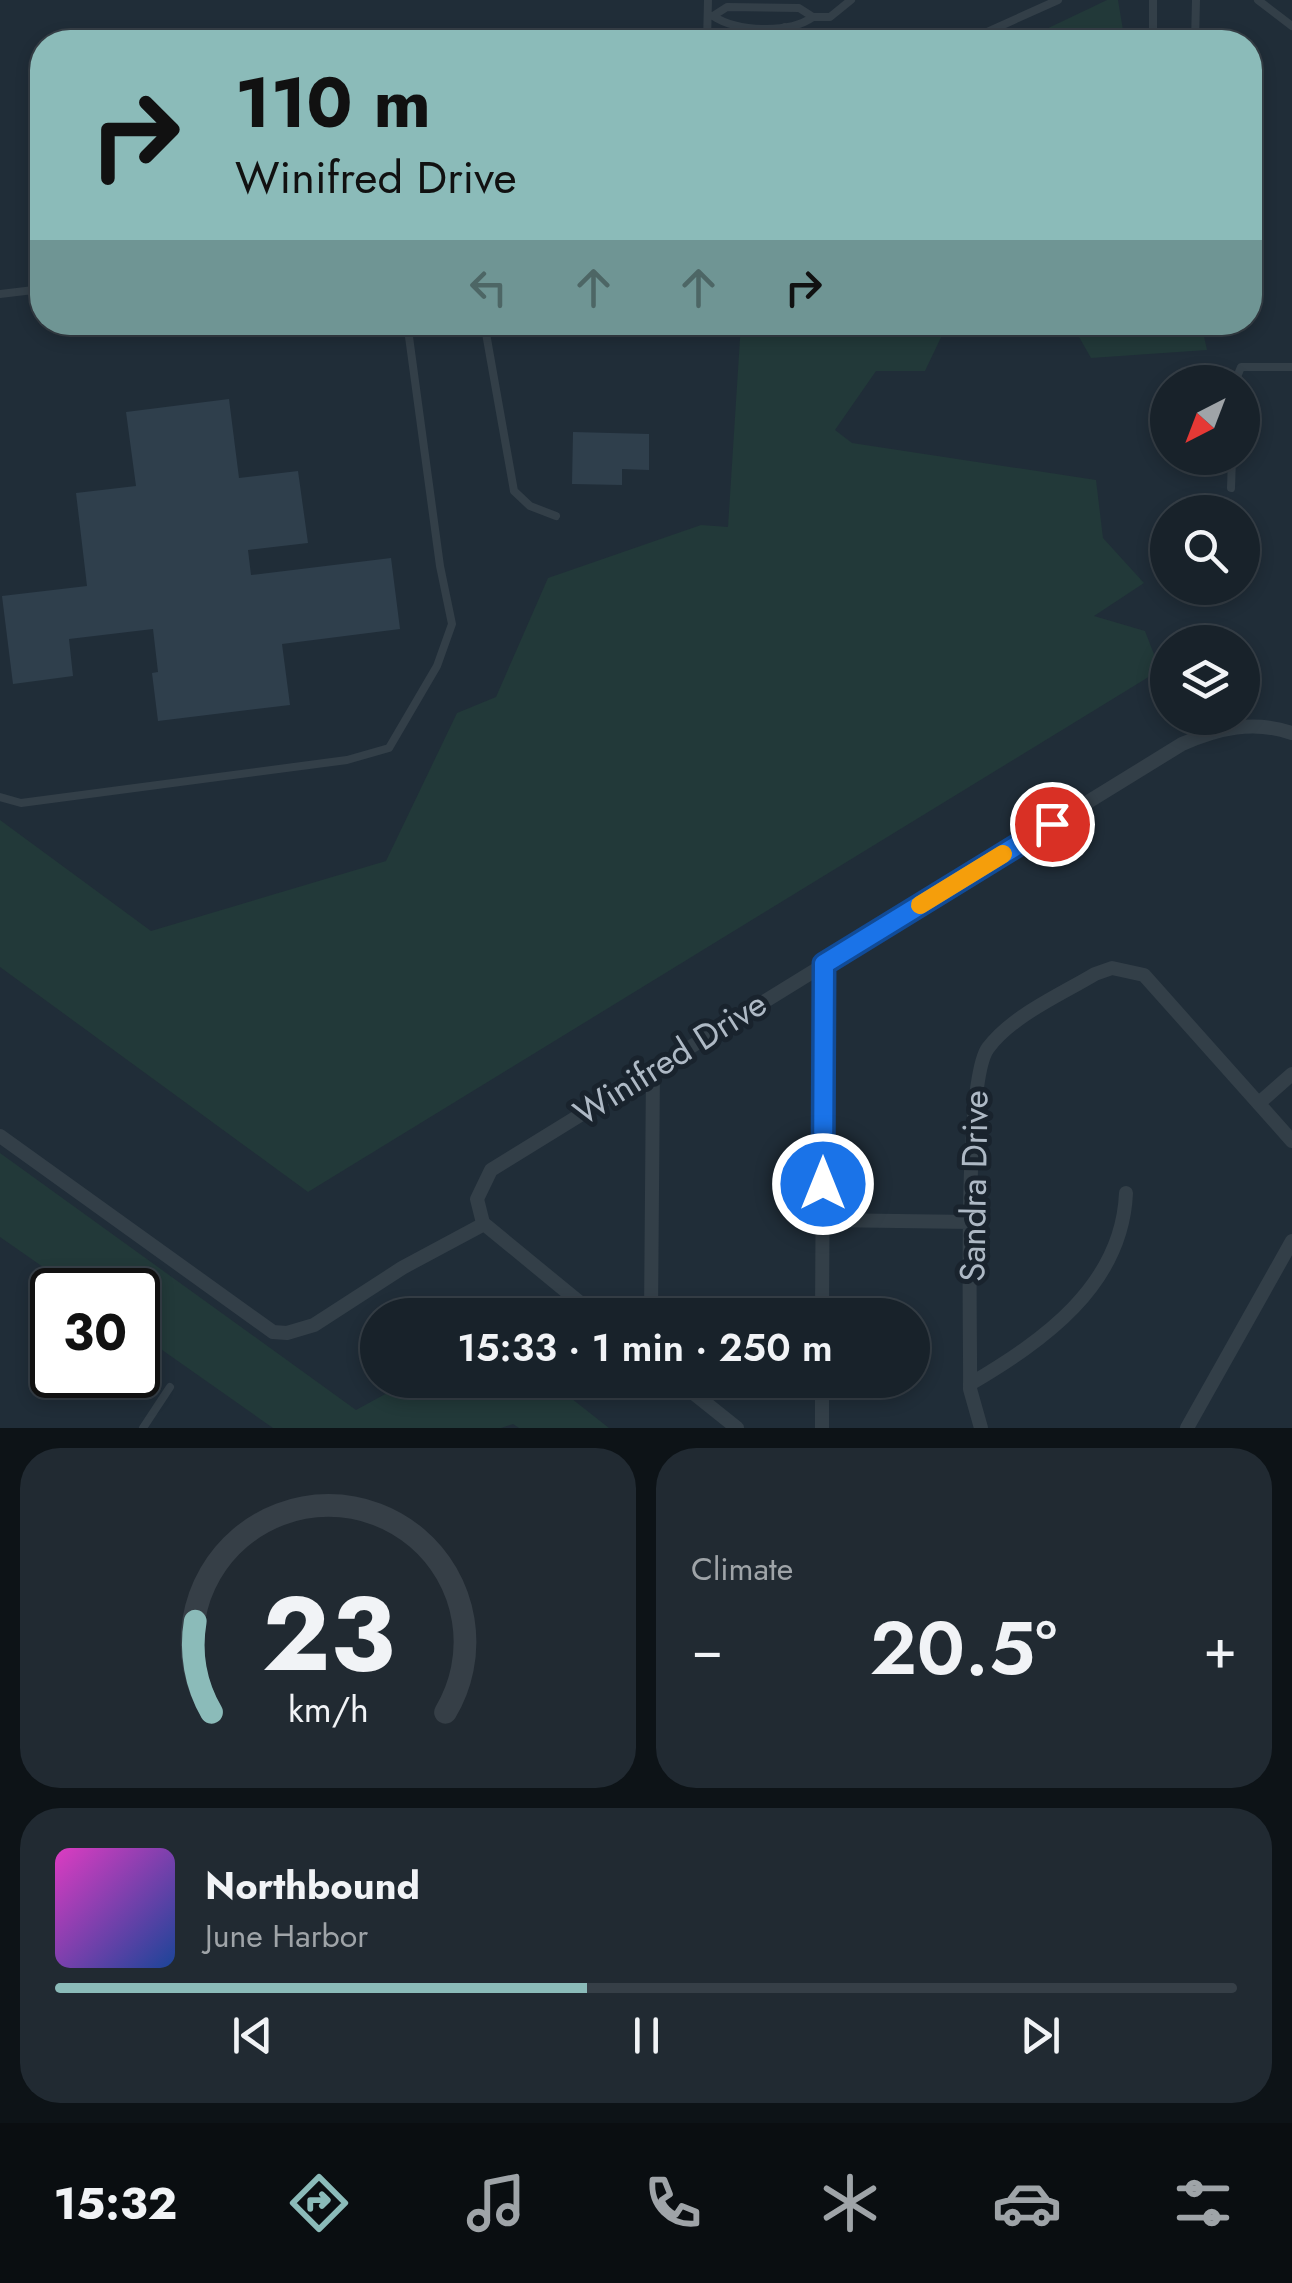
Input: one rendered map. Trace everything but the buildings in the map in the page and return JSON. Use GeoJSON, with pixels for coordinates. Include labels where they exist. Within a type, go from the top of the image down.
{"type":"FeatureCollection","features":[{"type":"Feature","properties":{"kind":"street","name":"Winifred Drive"},"geometry":{"type":"LineString","coordinates":[[484,1224],[476,1200],[490,1170],[1182,744],[1230,727],[1263,726],[1292,733]]}},
{"type":"Feature","properties":{"kind":"street"},"geometry":{"type":"LineString","coordinates":[[822,1298],[824,964]]}},
{"type":"Feature","properties":{"kind":"street","name":"Sandra Drive"},"geometry":{"type":"LineString","coordinates":[[981,1428],[972,1408],[970,1384],[972,1222],[975,1082],[986,1051],[1027,1015],[1095,974],[1112,968],[1144,975],[1292,1140]]}},
{"type":"Feature","properties":{"kind":"street"},"geometry":{"type":"LineString","coordinates":[[652,1068],[652,1298]]}},
{"type":"Feature","properties":{"kind":"street"},"geometry":{"type":"LineString","coordinates":[[1259,1103],[1292,1074]]}},
{"type":"Feature","properties":{"kind":"street"},"geometry":{"type":"LineString","coordinates":[[0,1136],[273,1332],[287,1333],[314,1325],[402,1268],[484,1224],[574,1298]]}},
{"type":"Feature","properties":{"kind":"street"},"geometry":{"type":"LineString","coordinates":[[970,1384],[1048,1332],[1080,1302],[1113,1256],[1126,1193]]}},
{"type":"Feature","properties":{"kind":"street"},"geometry":{"type":"LineString","coordinates":[[822,1220],[972,1222]]}},
{"type":"Feature","properties":{"kind":"street"},"geometry":{"type":"LineString","coordinates":[[1187,1428],[1292,1240]]}},
{"type":"Feature","properties":{"kind":"street"},"geometry":{"type":"LineString","coordinates":[[700,1398],[737,1428]]}},
{"type":"Feature","properties":{"kind":"street"},"geometry":{"type":"LineString","coordinates":[[822,1398],[822,1428]]}},
{"type":"Feature","properties":{"kind":"lane"},"geometry":{"type":"LineString","coordinates":[[708,0],[708,30]]}},
{"type":"Feature","properties":{"kind":"lane"},"geometry":{"type":"LineString","coordinates":[[710,16],[727,6],[799,8],[814,17],[830,17],[851,0]]}},
{"type":"Feature","properties":{"kind":"lane"},"geometry":{"type":"LineString","coordinates":[[992,30],[1058,0]]}},
{"type":"Feature","properties":{"kind":"lane"},"geometry":{"type":"LineString","coordinates":[[1152,30],[1153,0]]}},
{"type":"Feature","properties":{"kind":"lane"},"geometry":{"type":"LineString","coordinates":[[1196,0],[1196,30]]}},
{"type":"Feature","properties":{"kind":"lane"},"geometry":{"type":"LineString","coordinates":[[1258,0],[1292,26]]}},
{"type":"Feature","properties":{"kind":"lane"},"geometry":{"type":"LineString","coordinates":[[710,16],[728,26],[786,27],[800,26],[814,17]]}},
{"type":"Feature","properties":{"kind":"lane"},"geometry":{"type":"LineString","coordinates":[[0,294],[30,290]]}},
{"type":"Feature","properties":{"kind":"lane"},"geometry":{"type":"LineString","coordinates":[[0,797],[21,803],[346,760],[389,748],[437,666],[452,624],[440,566],[409,335]]}},
{"type":"Feature","properties":{"kind":"lane"},"geometry":{"type":"LineString","coordinates":[[486,335],[514,492],[530,506],[556,516]]}},
{"type":"Feature","properties":{"kind":"lane"},"geometry":{"type":"LineString","coordinates":[[1260,367],[1292,367]]}},
{"type":"Feature","properties":{"kind":"lane"},"geometry":{"type":"LineString","coordinates":[[1231,475],[1231,488]]}},
{"type":"Feature","properties":{"kind":"lane"},"geometry":{"type":"LineString","coordinates":[[143,1428],[170,1387]]}},
{"type":"Feature","properties":{"kind":"green space"},"geometry":{"type":"Polygon","coordinates":[[[1107,0],[1118,0],[1123,30],[1044,30],[1107,0]]]}},
{"type":"Feature","properties":{"kind":"green space"},"geometry":{"type":"Polygon","coordinates":[[[740,335],[942,335],[925,371],[876,371],[835,430],[852,443],[1096,480],[1103,538],[1144,583],[1094,616],[1145,631],[1150,644],[1150,676],[308,1192],[0,967],[0,820],[151,931],[386,861],[457,713],[496,697],[548,578],[701,525],[728,527],[740,335]]]}},
{"type":"Feature","properties":{"kind":"green space"},"geometry":{"type":"Polygon","coordinates":[[[1078,335],[1204,335],[1207,350],[1091,358],[1078,335]]]}},
{"type":"Feature","properties":{"kind":"green space"},"geometry":{"type":"Polygon","coordinates":[[[0,1153],[159,1268],[44,1268],[0,1237],[0,1153]]]}},
{"type":"Feature","properties":{"kind":"green space"},"geometry":{"type":"Polygon","coordinates":[[[160,1269],[356,1410],[378,1398],[571,1398],[609,1428],[519,1428],[513,1424],[501,1428],[273,1428],[160,1348],[160,1269]]]}},
{"type":"Feature","properties":{"kind":"slow traffic"},"geometry":{"type":"LineString","coordinates":[[920,905],[1003,854]]}},
{"type":"Feature","properties":{"kind":"route"},"geometry":{"type":"LineString","coordinates":[[823,1184],[824,964],[1052,824]]}}]}
